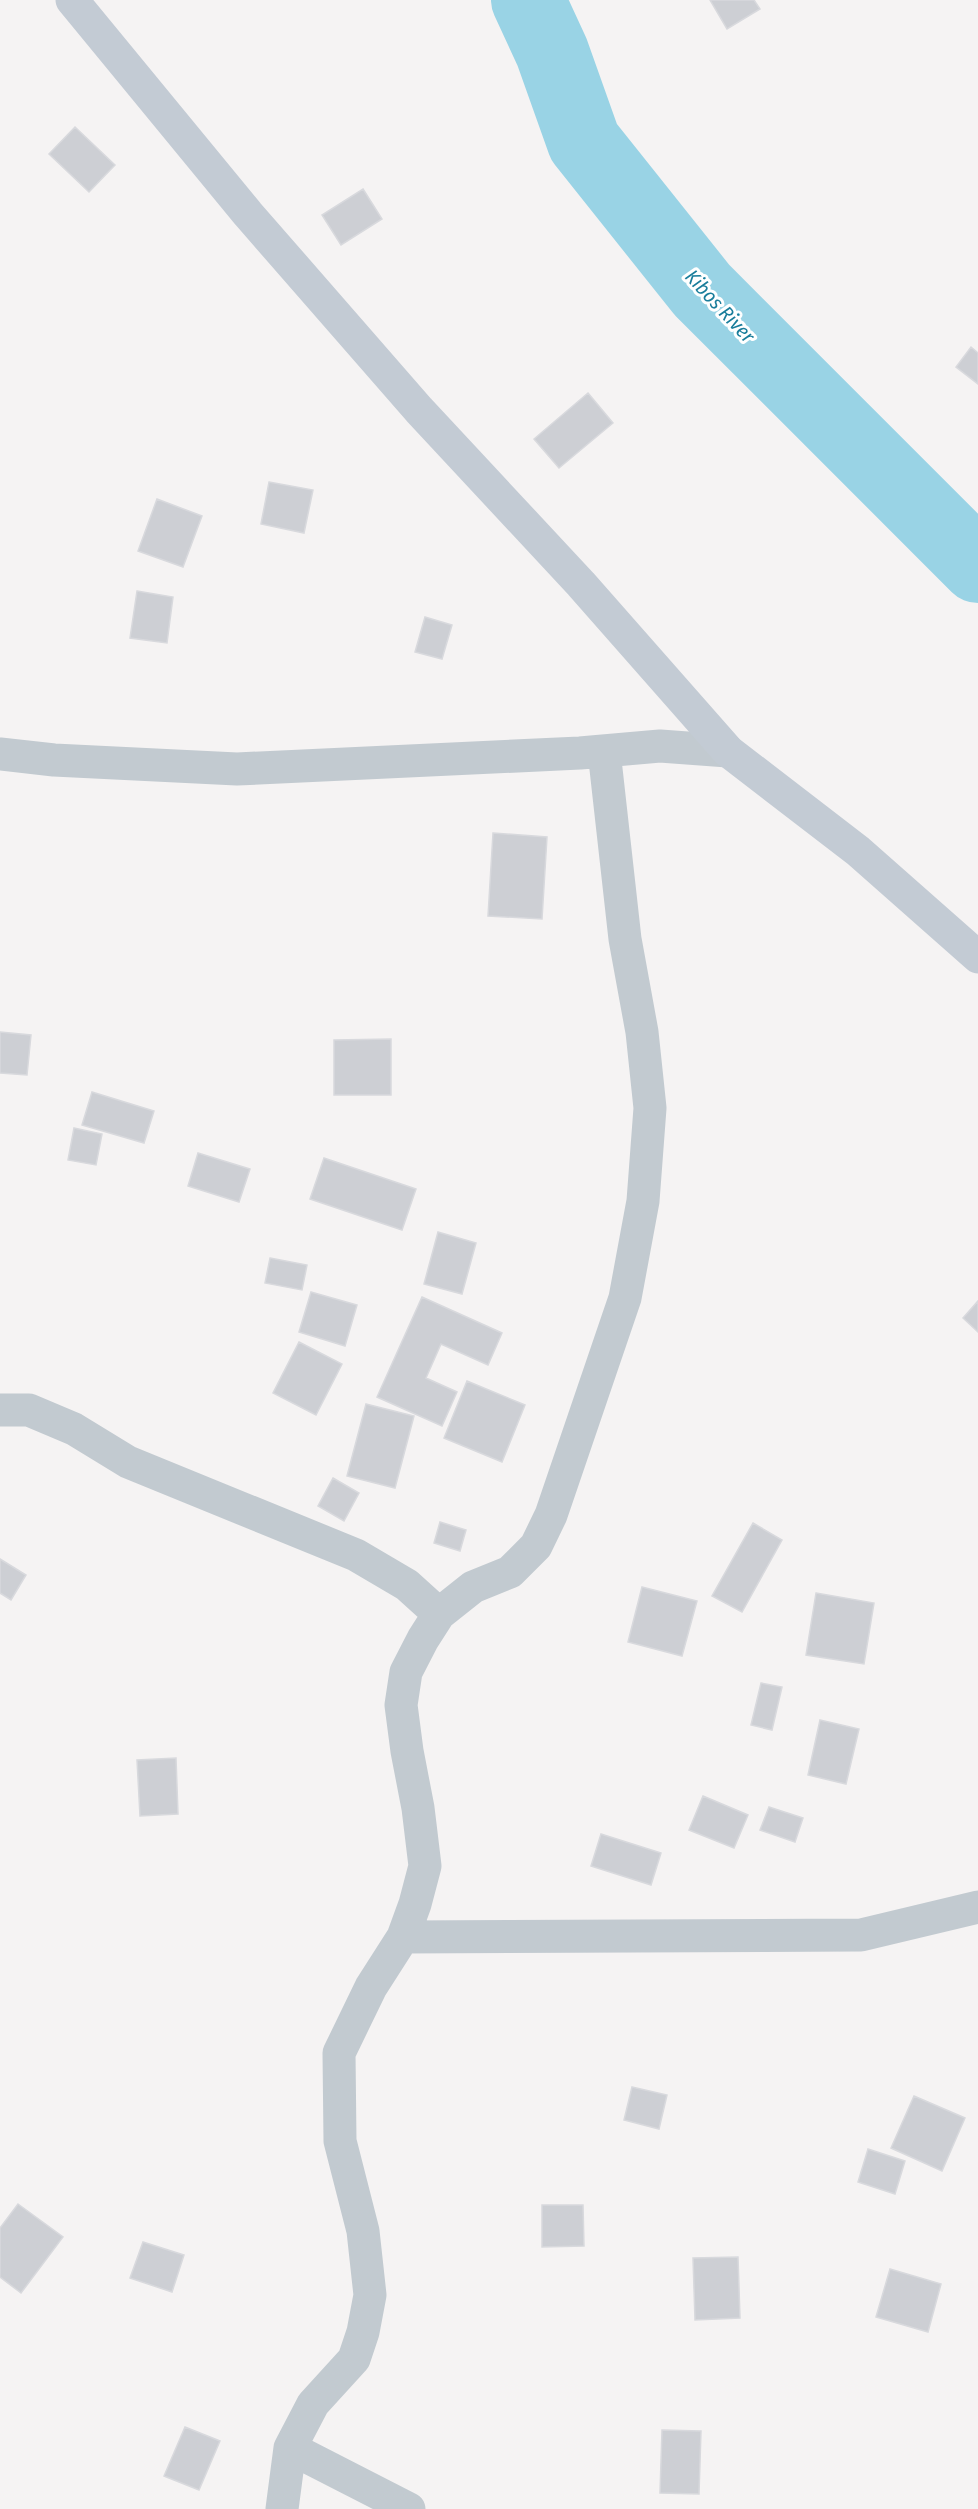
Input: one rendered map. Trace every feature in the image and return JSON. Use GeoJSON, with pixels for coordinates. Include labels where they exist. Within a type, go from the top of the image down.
{"type":"FeatureCollection","features":[{"type":"Feature","properties":{"kind":"main road"},"geometry":{"type":"LineString","coordinates":[[72,0],[241,205],[411,401],[580,584],[728,751],[858,851],[978,957]]}},
{"type":"Feature","properties":{"kind":"street"},"geometry":{"type":"LineString","coordinates":[[0,754],[54,760],[237,768],[604,751],[660,746],[728,751]]}},
{"type":"Feature","properties":{"kind":"street"},"geometry":{"type":"LineString","coordinates":[[282,2509],[290,2448],[313,2404],[354,2359],[363,2332],[370,2295],[363,2231],[340,2141],[339,2053],[371,1987],[403,1937],[415,1904],[424,1866],[418,1808],[401,1705],[406,1672],[439,1614],[473,1587],[510,1572],[536,1546],[551,1515],[625,1298],[643,1201],[650,1108],[642,1032],[625,939],[604,751]]}},
{"type":"Feature","properties":{"kind":"street"},"geometry":{"type":"LineString","coordinates":[[0,1410],[29,1410],[74,1429],[128,1462],[356,1555],[407,1585],[439,1614]]}},
{"type":"Feature","properties":{"kind":"street"},"geometry":{"type":"LineString","coordinates":[[403,1937],[861,1935],[978,1907]]}},
{"type":"Feature","properties":{"kind":"street"},"geometry":{"type":"LineString","coordinates":[[290,2448],[409,2509]]}},
{"type":"Feature","properties":{"kind":"building"},"geometry":{"type":"Polygon","coordinates":[[[710,0],[754,0],[760,9],[727,29],[710,0]]]}},
{"type":"Feature","properties":{"kind":"building"},"geometry":{"type":"Polygon","coordinates":[[[75,127],[115,165],[89,192],[49,154],[75,127]]]}},
{"type":"Feature","properties":{"kind":"building"},"geometry":{"type":"Polygon","coordinates":[[[363,189],[382,219],[341,245],[322,215],[363,189]]]}},
{"type":"Feature","properties":{"kind":"building"},"geometry":{"type":"Polygon","coordinates":[[[971,347],[978,353],[978,384],[956,367],[971,347]]]}},
{"type":"Feature","properties":{"kind":"building"},"geometry":{"type":"Polygon","coordinates":[[[588,393],[613,423],[559,468],[534,439],[588,393]]]}},
{"type":"Feature","properties":{"kind":"building"},"geometry":{"type":"Polygon","coordinates":[[[269,482],[313,490],[304,533],[261,524],[269,482]]]}},
{"type":"Feature","properties":{"kind":"building"},"geometry":{"type":"Polygon","coordinates":[[[157,499],[202,516],[183,567],[138,551],[157,499]]]}},
{"type":"Feature","properties":{"kind":"building"},"geometry":{"type":"Polygon","coordinates":[[[137,591],[173,597],[167,643],[130,638],[137,591]]]}},
{"type":"Feature","properties":{"kind":"building"},"geometry":{"type":"Polygon","coordinates":[[[425,617],[452,625],[442,659],[415,652],[425,617]]]}},
{"type":"Feature","properties":{"kind":"building"},"geometry":{"type":"Polygon","coordinates":[[[493,833],[547,837],[542,919],[488,916],[493,833]]]}},
{"type":"Feature","properties":{"kind":"building"},"geometry":{"type":"Polygon","coordinates":[[[0,1032],[31,1035],[27,1075],[0,1073],[0,1032]]]}},
{"type":"Feature","properties":{"kind":"building"},"geometry":{"type":"Polygon","coordinates":[[[391,1039],[391,1095],[334,1095],[334,1040],[391,1039]]]}},
{"type":"Feature","properties":{"kind":"building"},"geometry":{"type":"Polygon","coordinates":[[[92,1092],[154,1111],[144,1143],[82,1125],[92,1092]]]}},
{"type":"Feature","properties":{"kind":"building"},"geometry":{"type":"Polygon","coordinates":[[[74,1128],[102,1134],[96,1165],[68,1160],[74,1128]]]}},
{"type":"Feature","properties":{"kind":"building"},"geometry":{"type":"Polygon","coordinates":[[[198,1153],[250,1169],[239,1202],[188,1186],[198,1153]]]}},
{"type":"Feature","properties":{"kind":"building"},"geometry":{"type":"Polygon","coordinates":[[[324,1158],[416,1189],[402,1230],[310,1199],[324,1158]]]}},
{"type":"Feature","properties":{"kind":"building"},"geometry":{"type":"Polygon","coordinates":[[[438,1232],[476,1243],[462,1294],[424,1284],[438,1232]]]}},
{"type":"Feature","properties":{"kind":"building"},"geometry":{"type":"Polygon","coordinates":[[[270,1258],[307,1265],[302,1290],[265,1283],[270,1258]]]}},
{"type":"Feature","properties":{"kind":"building"},"geometry":{"type":"Polygon","coordinates":[[[311,1292],[357,1305],[345,1346],[299,1332],[311,1292]]]}},
{"type":"Feature","properties":{"kind":"building"},"geometry":{"type":"Polygon","coordinates":[[[422,1297],[502,1333],[488,1365],[441,1344],[426,1378],[457,1392],[442,1426],[377,1397],[422,1297]]]}},
{"type":"Feature","properties":{"kind":"building"},"geometry":{"type":"Polygon","coordinates":[[[978,1301],[978,1332],[963,1318],[978,1301]]]}},
{"type":"Feature","properties":{"kind":"building"},"geometry":{"type":"Polygon","coordinates":[[[299,1342],[342,1364],[316,1415],[273,1393],[299,1342]]]}},
{"type":"Feature","properties":{"kind":"building"},"geometry":{"type":"Polygon","coordinates":[[[467,1381],[525,1405],[502,1462],[444,1438],[467,1381]]]}},
{"type":"Feature","properties":{"kind":"building"},"geometry":{"type":"Polygon","coordinates":[[[366,1404],[414,1416],[395,1488],[347,1476],[366,1404]]]}},
{"type":"Feature","properties":{"kind":"building"},"geometry":{"type":"Polygon","coordinates":[[[333,1478],[359,1493],[344,1521],[318,1506],[333,1478]]]}},
{"type":"Feature","properties":{"kind":"building"},"geometry":{"type":"Polygon","coordinates":[[[440,1522],[466,1530],[460,1551],[434,1543],[440,1522]]]}},
{"type":"Feature","properties":{"kind":"building"},"geometry":{"type":"Polygon","coordinates":[[[753,1523],[782,1540],[742,1612],[712,1596],[753,1523]]]}},
{"type":"Feature","properties":{"kind":"building"},"geometry":{"type":"Polygon","coordinates":[[[0,1559],[26,1575],[11,1600],[0,1593],[0,1559]]]}},
{"type":"Feature","properties":{"kind":"building"},"geometry":{"type":"Polygon","coordinates":[[[642,1587],[697,1601],[682,1656],[628,1642],[642,1587]]]}},
{"type":"Feature","properties":{"kind":"building"},"geometry":{"type":"Polygon","coordinates":[[[816,1593],[874,1603],[864,1664],[806,1655],[816,1593]]]}},
{"type":"Feature","properties":{"kind":"building"},"geometry":{"type":"Polygon","coordinates":[[[761,1683],[782,1687],[772,1730],[751,1725],[761,1683]]]}},
{"type":"Feature","properties":{"kind":"building"},"geometry":{"type":"Polygon","coordinates":[[[820,1720],[859,1729],[846,1784],[808,1775],[820,1720]]]}},
{"type":"Feature","properties":{"kind":"building"},"geometry":{"type":"Polygon","coordinates":[[[176,1758],[178,1814],[140,1816],[137,1760],[176,1758]]]}},
{"type":"Feature","properties":{"kind":"building"},"geometry":{"type":"Polygon","coordinates":[[[703,1796],[748,1815],[734,1848],[689,1830],[703,1796]]]}},
{"type":"Feature","properties":{"kind":"building"},"geometry":{"type":"Polygon","coordinates":[[[769,1807],[803,1818],[795,1842],[760,1830],[769,1807]]]}},
{"type":"Feature","properties":{"kind":"building"},"geometry":{"type":"Polygon","coordinates":[[[601,1834],[661,1853],[651,1885],[591,1866],[601,1834]]]}},
{"type":"Feature","properties":{"kind":"building"},"geometry":{"type":"Polygon","coordinates":[[[632,2087],[667,2095],[659,2129],[624,2120],[632,2087]]]}},
{"type":"Feature","properties":{"kind":"building"},"geometry":{"type":"Polygon","coordinates":[[[914,2096],[965,2118],[942,2171],[891,2148],[914,2096]]]}},
{"type":"Feature","properties":{"kind":"building"},"geometry":{"type":"Polygon","coordinates":[[[868,2149],[905,2161],[895,2194],[858,2182],[868,2149]]]}},
{"type":"Feature","properties":{"kind":"building"},"geometry":{"type":"Polygon","coordinates":[[[18,2204],[63,2237],[21,2293],[0,2277],[0,2228],[18,2204]]]}},
{"type":"Feature","properties":{"kind":"building"},"geometry":{"type":"Polygon","coordinates":[[[542,2205],[583,2205],[584,2246],[542,2247],[542,2205]]]}},
{"type":"Feature","properties":{"kind":"building"},"geometry":{"type":"Polygon","coordinates":[[[143,2242],[184,2255],[172,2292],[130,2278],[143,2242]]]}},
{"type":"Feature","properties":{"kind":"building"},"geometry":{"type":"Polygon","coordinates":[[[738,2257],[740,2318],[695,2320],[693,2258],[738,2257]]]}},
{"type":"Feature","properties":{"kind":"building"},"geometry":{"type":"Polygon","coordinates":[[[890,2269],[941,2284],[928,2332],[876,2317],[890,2269]]]}},
{"type":"Feature","properties":{"kind":"building"},"geometry":{"type":"Polygon","coordinates":[[[185,2427],[220,2441],[199,2490],[164,2476],[185,2427]]]}},
{"type":"Feature","properties":{"kind":"building"},"geometry":{"type":"Polygon","coordinates":[[[662,2430],[701,2431],[699,2494],[660,2493],[662,2430]]]}},
{"type":"Feature","properties":{"kind":"waterway","name":"Kibos River"},"geometry":{"type":"LineString","coordinates":[[528,0],[552,52],[584,142],[702,290],[978,566]]}}]}
